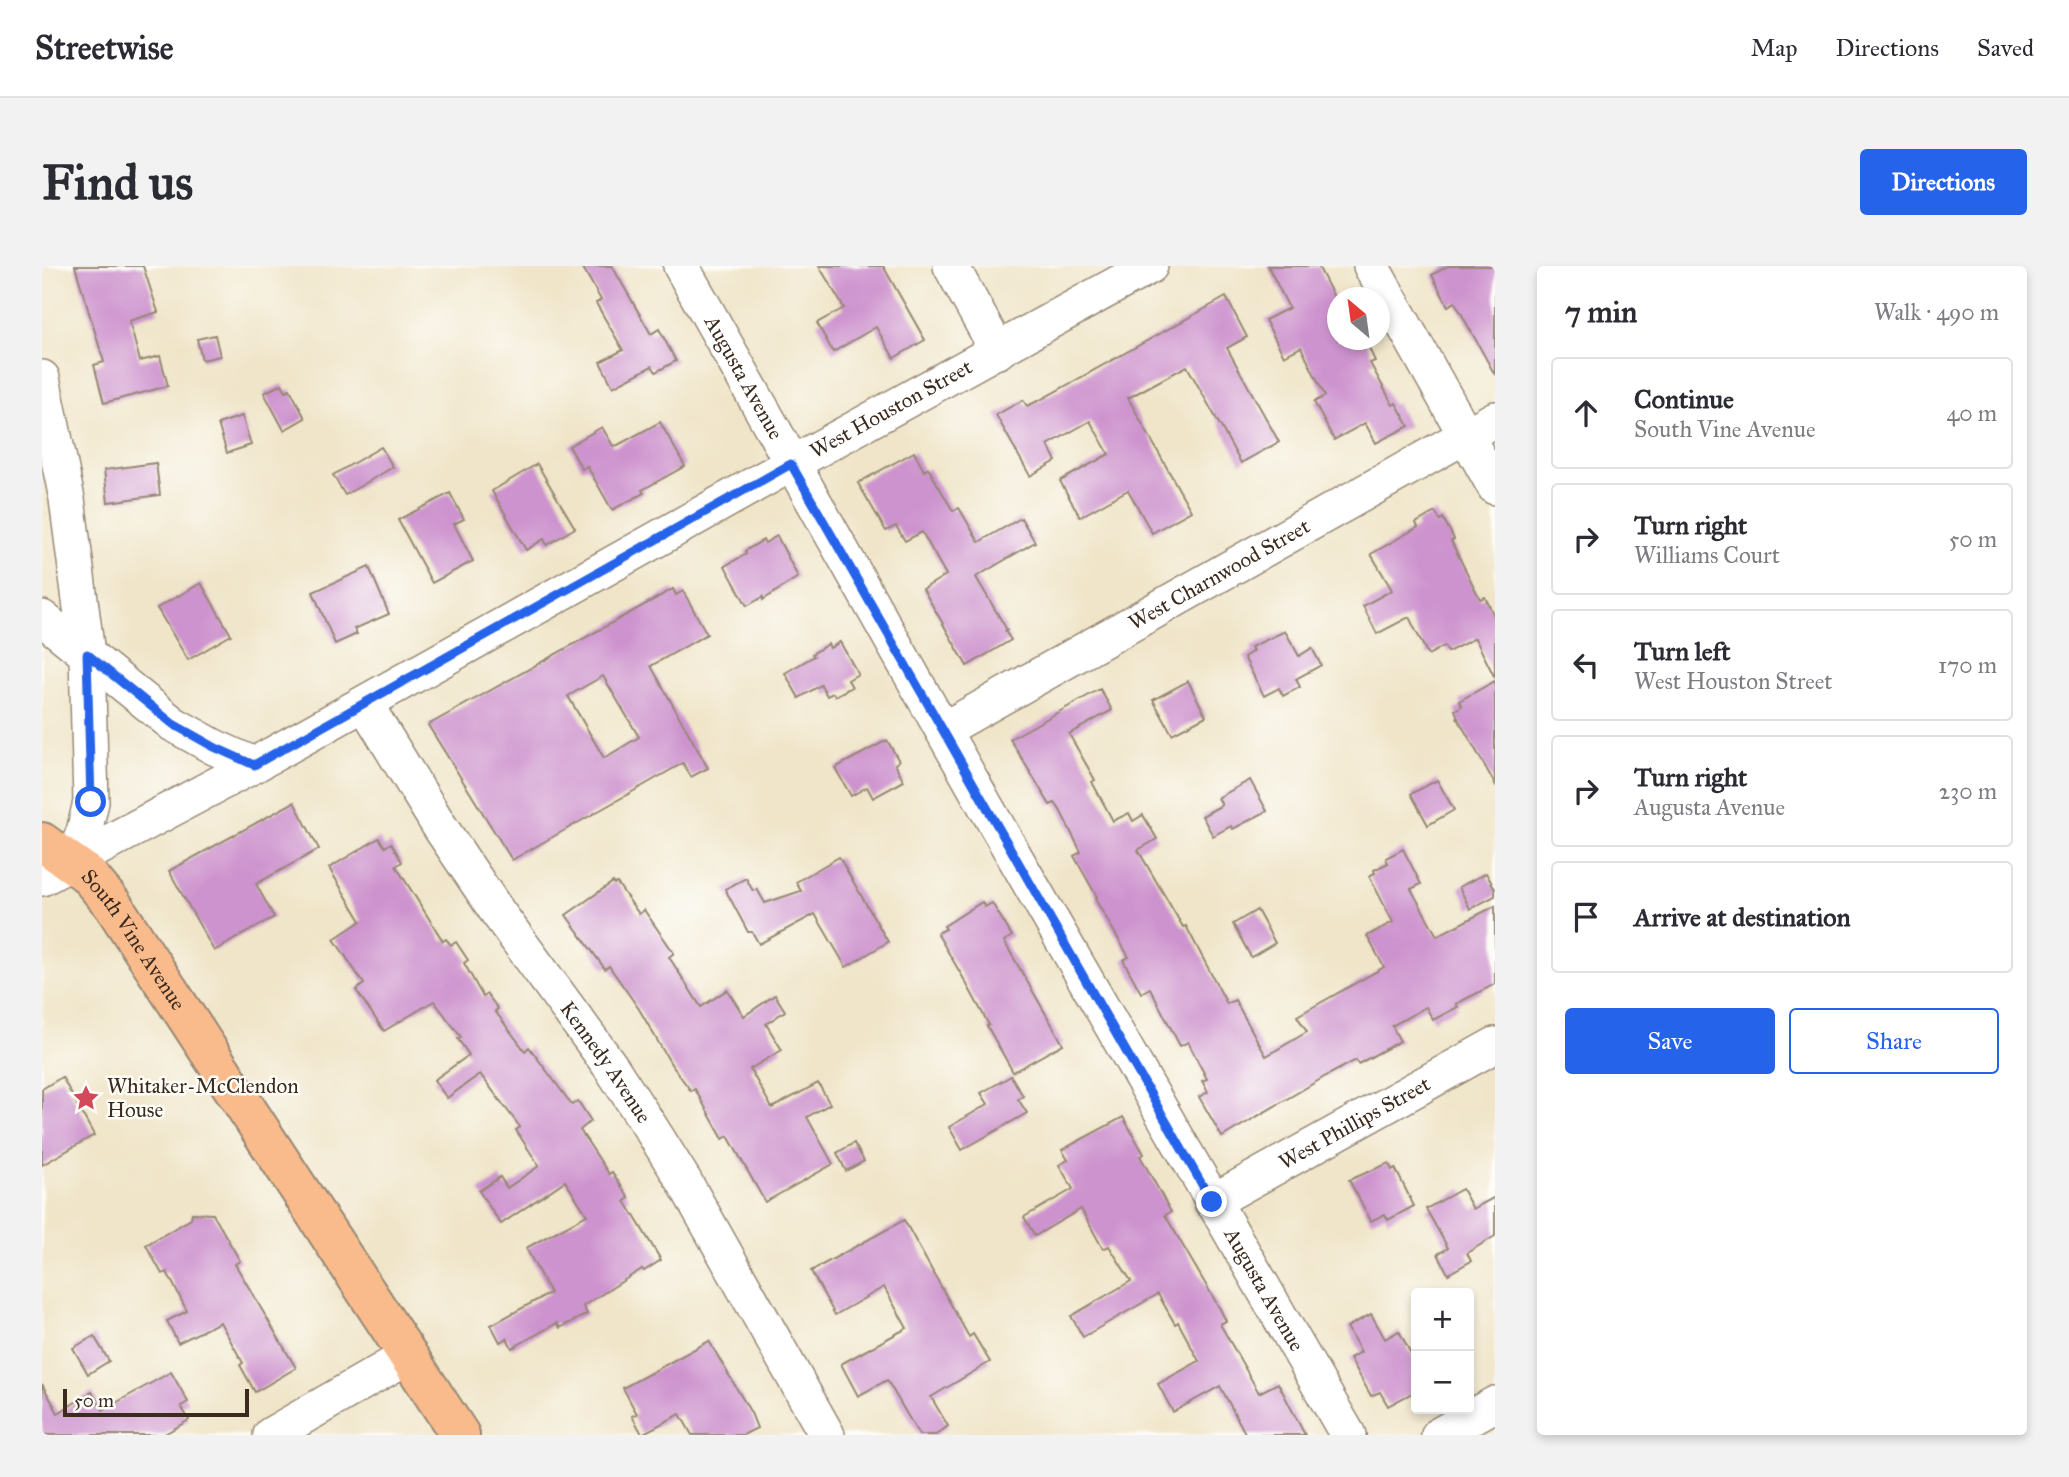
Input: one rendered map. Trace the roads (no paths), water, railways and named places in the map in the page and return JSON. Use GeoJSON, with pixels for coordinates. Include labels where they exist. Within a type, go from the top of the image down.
{"type":"FeatureCollection","features":[{"type":"Feature","properties":{"kind":"main road","name":"South Vine Avenue"},"geometry":{"type":"LineString","coordinates":[[52,861],[87,874],[113,905],[460,1435]]}},
{"type":"Feature","properties":{"kind":"street","name":"Augusta Avenue"},"geometry":{"type":"LineString","coordinates":[[681,266],[1212,1202],[1348,1435]]}},
{"type":"Feature","properties":{"kind":"street"},"geometry":{"type":"LineString","coordinates":[[951,266],[998,351]]}},
{"type":"Feature","properties":{"kind":"street","name":"West Houston Street"},"geometry":{"type":"LineString","coordinates":[[52,861],[254,765],[1150,266]]}},
{"type":"Feature","properties":{"kind":"street"},"geometry":{"type":"LineString","coordinates":[[1371,266],[1480,427],[1495,487]]}},
{"type":"Feature","properties":{"kind":"street","name":"South Vine Avenue"},"geometry":{"type":"LineString","coordinates":[[42,378],[66,499],[87,654],[91,802],[84,832],[52,861]]}},
{"type":"Feature","properties":{"kind":"street","name":"West Charnwood Street"},"geometry":{"type":"LineString","coordinates":[[943,730],[1480,427]]}},
{"type":"Feature","properties":{"kind":"street"},"geometry":{"type":"LineString","coordinates":[[42,618],[173,724],[254,765]]}},
{"type":"Feature","properties":{"kind":"street","name":"Kennedy Avenue"},"geometry":{"type":"LineString","coordinates":[[365,704],[440,827],[496,910],[611,1067],[652,1130],[684,1181],[827,1435]]}},
{"type":"Feature","properties":{"kind":"street","name":"West Phillips Street"},"geometry":{"type":"LineString","coordinates":[[1212,1202],[1495,1045]]}},
{"type":"Feature","properties":{"kind":"street"},"geometry":{"type":"LineString","coordinates":[[271,1435],[408,1356]]}},
{"type":"Feature","properties":{"kind":"street"},"geometry":{"type":"LineString","coordinates":[[1439,1435],[1495,1404]]}},
{"type":"Feature","properties":{"kind":"place","name":"Whitaker-McClendon House"},"geometry":{"type":"Point","coordinates":[86,1098]}}]}
